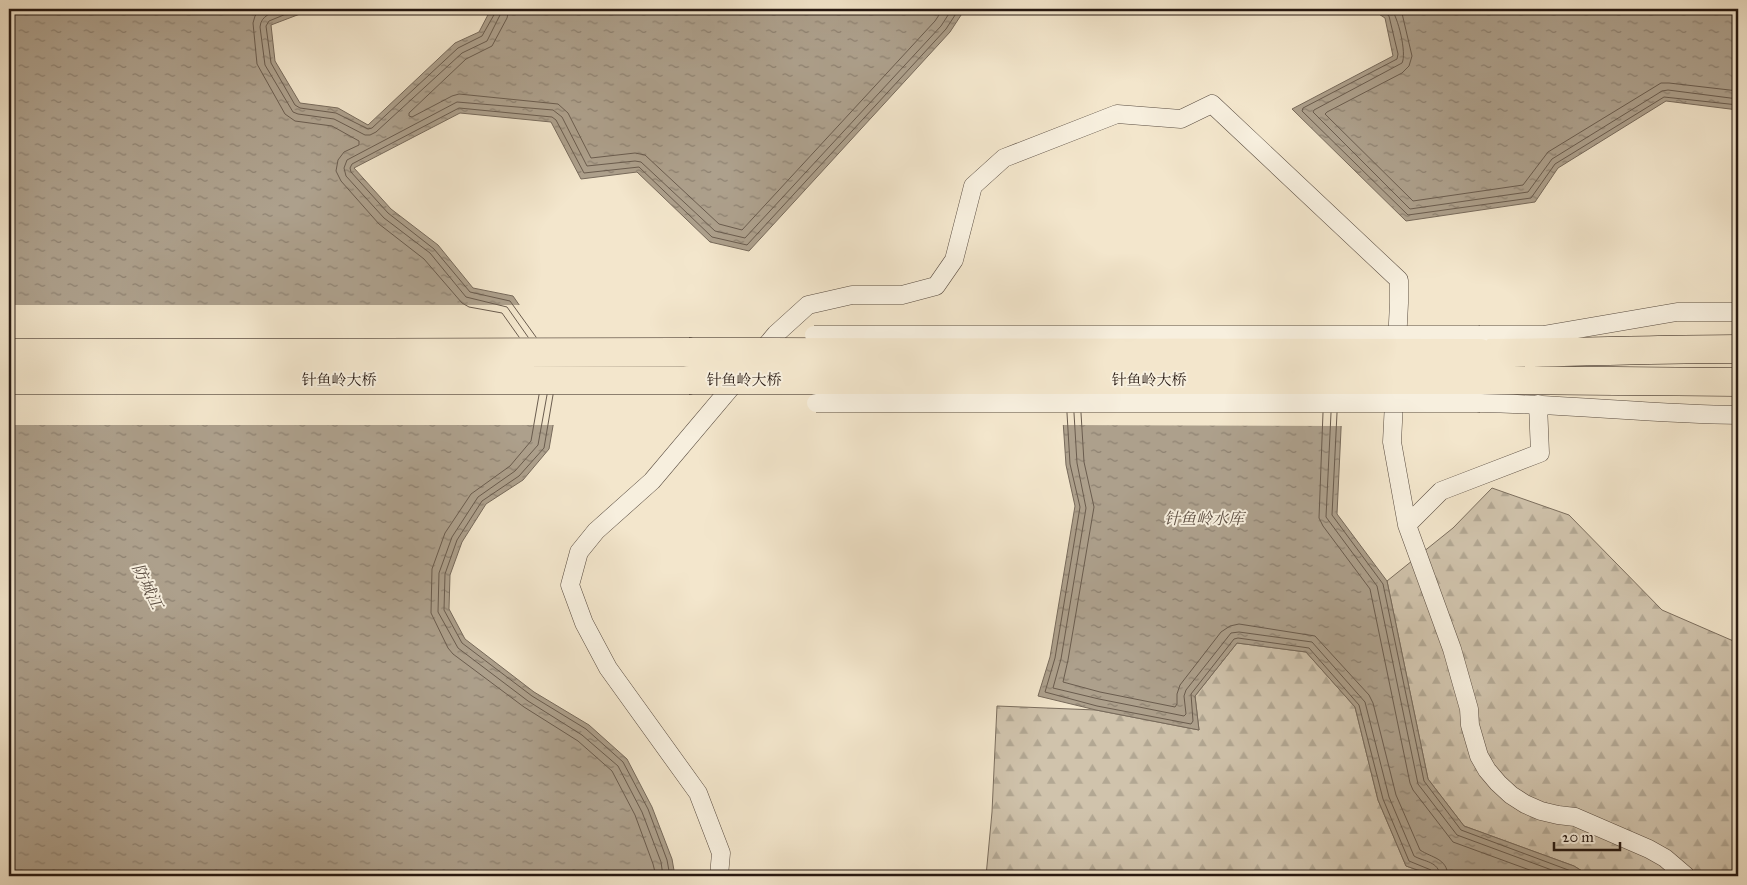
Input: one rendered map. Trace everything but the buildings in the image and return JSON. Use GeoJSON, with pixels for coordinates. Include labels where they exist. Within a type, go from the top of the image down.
{"type":"FeatureCollection","features":[{"type":"Feature","properties":{"kind":"main road","name":"针鱼岭大桥"},"geometry":{"type":"LineString","coordinates":[[9,353],[1480,344],[1553,353],[1738,349]]}},
{"type":"Feature","properties":{"kind":"main road","name":"针鱼岭大桥"},"geometry":{"type":"LineString","coordinates":[[9,380],[1480,391],[1738,382]]}},
{"type":"Feature","properties":{"kind":"street"},"geometry":{"type":"LineString","coordinates":[[720,876],[721,854],[698,793],[608,668],[584,623],[570,585],[579,552],[596,531],[652,481],[776,334],[808,305],[852,295],[902,295],[936,286],[954,260],[973,186],[1004,158],[1117,114],[1181,119],[1212,104],[1399,280],[1400,303],[1392,442],[1407,525],[1452,648],[1469,709],[1474,741],[1487,770],[1498,784],[1525,804],[1541,811],[1575,817],[1649,848],[1665,858],[1686,876]]}},
{"type":"Feature","properties":{"kind":"street"},"geometry":{"type":"LineString","coordinates":[[814,334],[1480,344],[1677,312],[1738,312]]}},
{"type":"Feature","properties":{"kind":"street"},"geometry":{"type":"LineString","coordinates":[[816,403],[1480,391],[1538,404],[1688,414],[1738,415]]}},
{"type":"Feature","properties":{"kind":"street"},"geometry":{"type":"LineString","coordinates":[[1407,525],[1441,491],[1540,453],[1538,404]]}},
{"type":"Feature","properties":{"kind":"green space"},"geometry":{"type":"Polygon","coordinates":[[[1492,488],[1569,515],[1662,610],[1738,643],[1738,876],[1590,876],[1574,866],[1464,826],[1428,779],[1387,581],[1453,528],[1492,488]]]}},
{"type":"Feature","properties":{"kind":"green space"},"geometry":{"type":"Polygon","coordinates":[[[1237,643],[1306,652],[1355,707],[1378,800],[1406,866],[1435,876],[986,876],[992,812],[997,706],[1096,710],[1199,730],[1195,696],[1237,643]]]}},
{"type":"Feature","properties":{"kind":"water","name":"防城江"},"geometry":{"type":"Polygon","coordinates":[[[9,9],[296,9],[300,14],[271,25],[275,61],[300,103],[338,108],[368,125],[455,43],[479,32],[491,9],[965,9],[950,32],[749,251],[710,242],[637,172],[581,179],[551,122],[460,113],[354,168],[391,209],[438,245],[473,288],[513,296],[563,368],[549,449],[523,480],[486,504],[462,542],[450,575],[449,609],[465,639],[534,692],[589,725],[627,759],[652,807],[672,859],[675,876],[9,876],[9,9]]]}},
{"type":"Feature","properties":{"kind":"water"},"geometry":{"type":"Polygon","coordinates":[[[1371,9],[1738,9],[1738,110],[1666,101],[1558,168],[1535,202],[1406,221],[1292,109],[1393,56],[1385,18],[1371,9]]]}},
{"type":"Feature","properties":{"kind":"water","name":"针鱼岭水库"},"geometry":{"type":"Polygon","coordinates":[[[1343,387],[1337,514],[1387,581],[1428,779],[1464,826],[1574,866],[1590,876],[1435,876],[1406,866],[1378,800],[1355,707],[1306,652],[1237,643],[1195,696],[1199,730],[1096,710],[1038,696],[1050,657],[1075,506],[1066,465],[1061,391],[1343,387]]]}},
{"type":"Feature","properties":{"kind":"pier"},"geometry":{"type":"Polygon","coordinates":[[[9,305],[522,305],[566,368],[556,425],[9,425],[9,305]]]}},
{"type":"Feature","properties":{"kind":"pier"},"geometry":{"type":"Polygon","coordinates":[[[1345,387],[1344,426],[1061,425],[1059,391],[1345,387]]]}}]}
